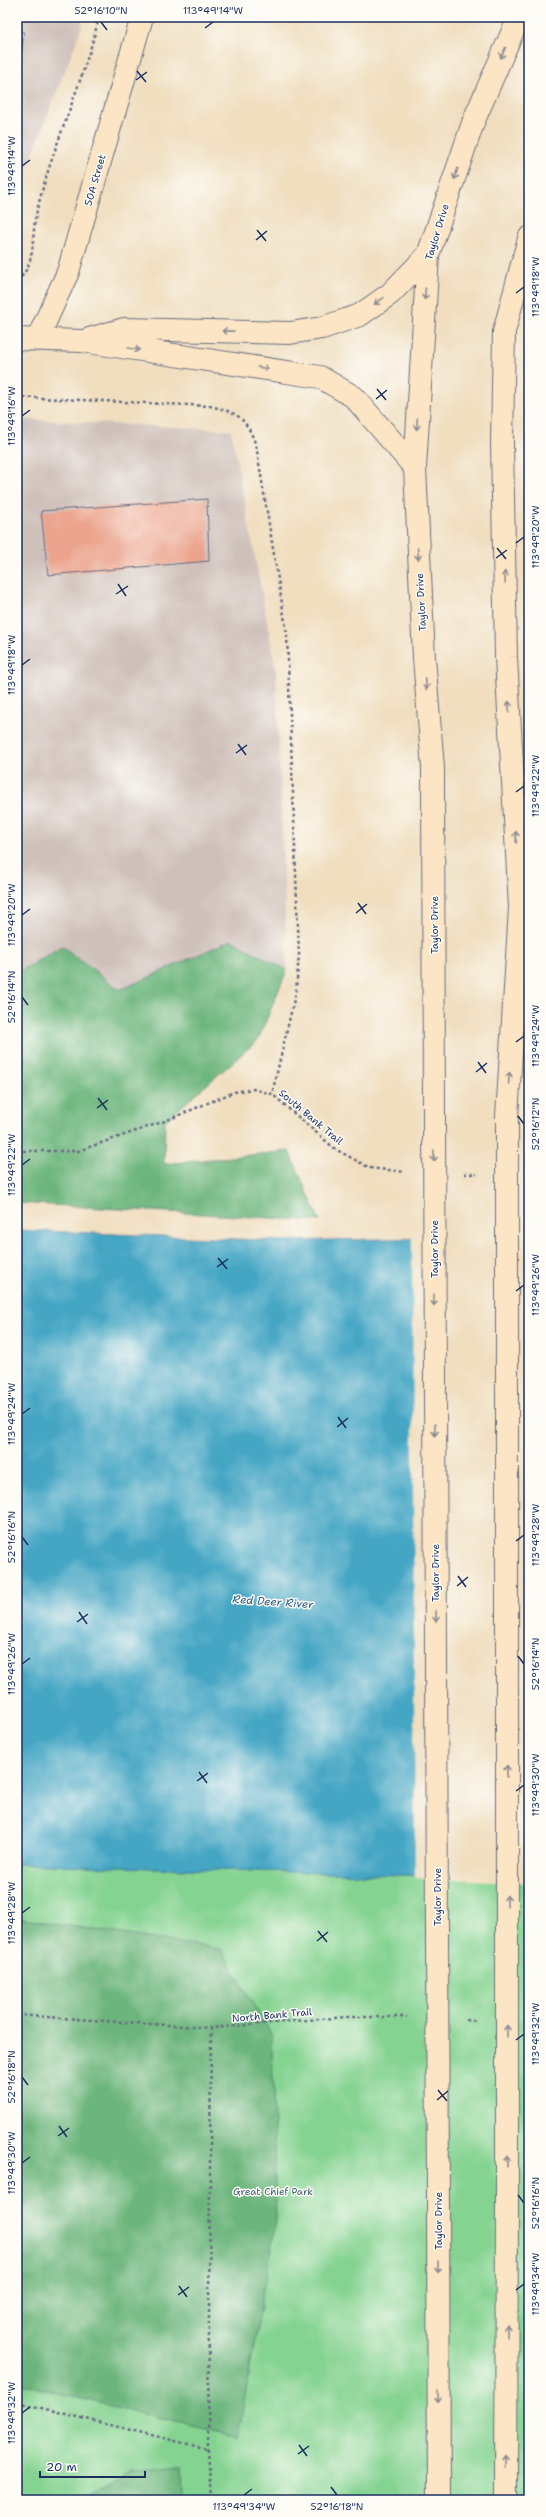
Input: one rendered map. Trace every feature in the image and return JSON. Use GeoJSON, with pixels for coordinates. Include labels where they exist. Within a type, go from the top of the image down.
{"type":"FeatureCollection","features":[{"type":"Feature","properties":{"kind":"main road","name":"50A Street"},"geometry":{"type":"LineString","coordinates":[[27,339],[68,272],[142,17]]}},
{"type":"Feature","properties":{"kind":"main road","name":"Taylor Drive"},"geometry":{"type":"LineString","coordinates":[[439,2500],[434,768],[424,658],[414,468],[428,256],[474,120],[519,17]]}},
{"type":"Feature","properties":{"kind":"main road"},"geometry":{"type":"LineString","coordinates":[[506,2500],[507,1117],[520,908],[506,657],[502,443],[504,332],[529,238]]}},
{"type":"Feature","properties":{"kind":"main road"},"geometry":{"type":"LineString","coordinates":[[82,341],[124,329],[290,332],[322,328],[360,315],[390,294],[428,256]]}},
{"type":"Feature","properties":{"kind":"main road"},"geometry":{"type":"LineString","coordinates":[[27,339],[82,341],[320,377],[354,397],[414,468]]}},
{"type":"Feature","properties":{"kind":"path"},"geometry":{"type":"LineString","coordinates":[[17,281],[23,276],[31,262],[36,216],[54,154],[92,47],[98,17]]}},
{"type":"Feature","properties":{"kind":"path"},"geometry":{"type":"LineString","coordinates":[[17,397],[210,406],[232,411],[248,425],[256,445],[287,634],[299,954],[296,991],[272,1094]]}},
{"type":"Feature","properties":{"kind":"path","name":"South Bank Trail"},"geometry":{"type":"LineString","coordinates":[[17,1151],[78,1151],[165,1121],[234,1092],[253,1089],[272,1094],[335,1149],[370,1168],[412,1172]]}},
{"type":"Feature","properties":{"kind":"path"},"geometry":{"type":"LineString","coordinates":[[458,1174],[482,1174]]}},
{"type":"Feature","properties":{"kind":"path","name":"North Bank Trail"},"geometry":{"type":"LineString","coordinates":[[17,2015],[211,2028],[345,2017],[414,2018]]}},
{"type":"Feature","properties":{"kind":"path"},"geometry":{"type":"LineString","coordinates":[[460,2020],[483,2021]]}},
{"type":"Feature","properties":{"kind":"path"},"geometry":{"type":"LineString","coordinates":[[211,2028],[208,2449],[212,2500]]}},
{"type":"Feature","properties":{"kind":"path"},"geometry":{"type":"LineString","coordinates":[[17,2402],[208,2449]]}},
{"type":"Feature","properties":{"kind":"shaded area"},"geometry":{"type":"Polygon","coordinates":[[[17,17],[81,17],[82,26],[17,195],[17,17]]]}},
{"type":"Feature","properties":{"kind":"shaded area"},"geometry":{"type":"Polygon","coordinates":[[[17,419],[231,430],[276,669],[287,970],[231,940],[120,990],[62,947],[17,973],[17,419]]]}},
{"type":"Feature","properties":{"kind":"green space"},"geometry":{"type":"Polygon","coordinates":[[[231,940],[287,970],[258,1040],[165,1121],[164,1164],[289,1151],[320,1221],[17,1203],[17,973],[62,946],[120,990],[231,940]]]}},
{"type":"Feature","properties":{"kind":"green space","name":"Great Chief Park"},"geometry":{"type":"Polygon","coordinates":[[[17,1864],[473,1877],[529,1881],[529,2500],[17,2500],[17,1864]]]}},
{"type":"Feature","properties":{"kind":"green space"},"geometry":{"type":"Polygon","coordinates":[[[17,1918],[221,1949],[272,2036],[276,2221],[238,2437],[17,2383],[17,1918]]]}},
{"type":"Feature","properties":{"kind":"green space"},"geometry":{"type":"Polygon","coordinates":[[[132,2469],[181,2471],[182,2500],[83,2500],[132,2469]]]}},
{"type":"Feature","properties":{"kind":"water","name":"Red Deer River"},"geometry":{"type":"Polygon","coordinates":[[[17,1230],[285,1241],[529,1236],[473,1877],[17,1864],[17,1230]]]}},
{"type":"Feature","properties":{"kind":"pier"},"geometry":{"type":"Polygon","coordinates":[[[529,1234],[529,1883],[415,1877],[412,1236],[529,1234]]]}},
{"type":"Feature","properties":{"kind":"building"},"geometry":{"type":"Polygon","coordinates":[[[17,27],[24,33],[18,78],[17,78],[17,27]]]}},
{"type":"Feature","properties":{"kind":"building"},"geometry":{"type":"Polygon","coordinates":[[[207,499],[209,561],[48,575],[41,511],[207,499]]]}}]}
